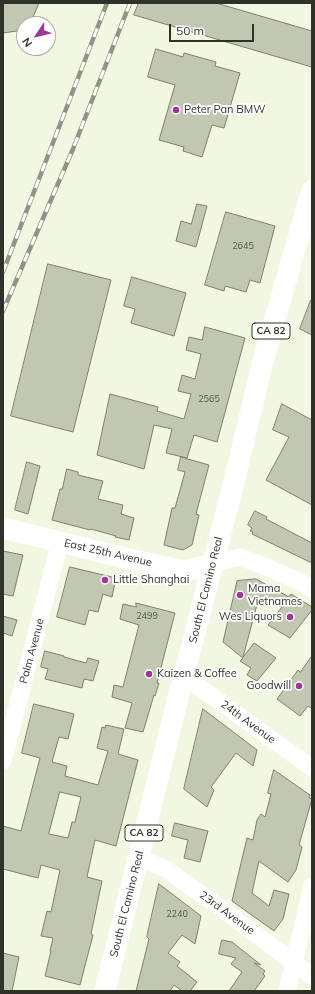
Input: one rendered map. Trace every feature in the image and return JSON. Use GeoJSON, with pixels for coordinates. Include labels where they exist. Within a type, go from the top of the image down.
{"type":"FeatureCollection","features":[{"type":"Feature","properties":{"kind":"main road","name":"South El Camino Real"},"geometry":{"type":"LineString","coordinates":[[105,991],[263,361],[312,190]]}},
{"type":"Feature","properties":{"kind":"main road","name":"East 25th Avenue"},"geometry":{"type":"LineString","coordinates":[[3,528],[184,571],[213,564]]}},
{"type":"Feature","properties":{"kind":"street","name":"Palm Avenue"},"geometry":{"type":"LineString","coordinates":[[3,760],[60,542]]}},
{"type":"Feature","properties":{"kind":"street"},"geometry":{"type":"LineString","coordinates":[[213,564],[240,557],[298,581],[312,589]]}},
{"type":"Feature","properties":{"kind":"street","name":"24th Avenue"},"geometry":{"type":"LineString","coordinates":[[184,676],[312,768]]}},
{"type":"Feature","properties":{"kind":"street","name":"23rd Avenue"},"geometry":{"type":"LineString","coordinates":[[138,858],[166,869],[222,908],[312,976]]}},
{"type":"Feature","properties":{"kind":"street"},"geometry":{"type":"LineString","coordinates":[[287,991],[312,886]]}},
{"type":"Feature","properties":{"kind":"building"},"geometry":{"type":"Polygon","coordinates":[[[3,3],[39,3],[33,16],[16,16],[16,31],[3,33],[3,3]]]}},
{"type":"Feature","properties":{"kind":"building"},"geometry":{"type":"Polygon","coordinates":[[[139,3],[216,3],[312,31],[312,67],[134,15],[139,3]]]}},
{"type":"Feature","properties":{"kind":"building"},"geometry":{"type":"Polygon","coordinates":[[[156,49],[183,57],[184,53],[216,62],[215,66],[240,73],[224,128],[212,125],[202,157],[183,151],[184,147],[159,140],[175,85],[148,77],[156,49]]]}},
{"type":"Feature","properties":{"kind":"building"},"geometry":{"type":"Polygon","coordinates":[[[197,204],[207,206],[196,247],[176,241],[181,221],[191,224],[197,204]]]}},
{"type":"Feature","properties":{"kind":"building"},"geometry":{"type":"Polygon","coordinates":[[[226,212],[275,226],[260,283],[250,280],[246,292],[225,286],[224,291],[205,285],[226,212]]]}},
{"type":"Feature","properties":{"kind":"building"},"geometry":{"type":"Polygon","coordinates":[[[48,264],[111,280],[73,432],[11,416],[48,264]]]}},
{"type":"Feature","properties":{"kind":"building"},"geometry":{"type":"Polygon","coordinates":[[[132,277],[186,293],[174,336],[131,323],[135,309],[124,306],[132,277]]]}},
{"type":"Feature","properties":{"kind":"building"},"geometry":{"type":"Polygon","coordinates":[[[312,300],[312,335],[300,329],[312,300]]]}},
{"type":"Feature","properties":{"kind":"building"},"geometry":{"type":"Polygon","coordinates":[[[205,327],[245,338],[217,442],[194,435],[187,458],[166,453],[172,429],[154,425],[144,469],[97,455],[110,394],[158,407],[157,411],[184,419],[191,394],[178,391],[182,375],[195,379],[201,354],[186,350],[189,337],[202,340],[205,327]]]}},
{"type":"Feature","properties":{"kind":"building"},"geometry":{"type":"Polygon","coordinates":[[[282,404],[312,420],[312,505],[266,480],[289,437],[273,430],[282,404]]]}},
{"type":"Feature","properties":{"kind":"building"},"geometry":{"type":"Polygon","coordinates":[[[181,457],[209,465],[196,514],[199,515],[192,545],[183,550],[164,545],[172,508],[175,508],[185,472],[178,470],[181,457]]]}},
{"type":"Feature","properties":{"kind":"building"},"geometry":{"type":"Polygon","coordinates":[[[27,462],[40,466],[28,514],[15,510],[27,462]]]}},
{"type":"Feature","properties":{"kind":"building"},"geometry":{"type":"Polygon","coordinates":[[[67,469],[78,472],[78,475],[103,481],[98,499],[123,505],[121,514],[134,518],[129,540],[52,520],[67,469]]]}},
{"type":"Feature","properties":{"kind":"building"},"geometry":{"type":"Polygon","coordinates":[[[255,511],[267,517],[266,519],[312,543],[312,563],[252,534],[253,532],[250,531],[252,528],[248,525],[255,511]]]}},
{"type":"Feature","properties":{"kind":"building"},"geometry":{"type":"Polygon","coordinates":[[[3,551],[23,555],[13,596],[3,594],[3,551]]]}},
{"type":"Feature","properties":{"kind":"building"},"geometry":{"type":"Polygon","coordinates":[[[70,567],[116,578],[112,597],[103,594],[98,612],[89,610],[85,625],[57,617],[70,567]]]}},
{"type":"Feature","properties":{"kind":"building"},"geometry":{"type":"Polygon","coordinates":[[[256,579],[289,597],[291,594],[312,607],[312,610],[290,638],[268,625],[282,607],[258,601],[243,657],[254,643],[276,658],[257,681],[247,675],[251,668],[240,661],[243,658],[223,642],[237,581],[256,579]]]}},
{"type":"Feature","properties":{"kind":"building"},"geometry":{"type":"Polygon","coordinates":[[[136,603],[175,613],[157,683],[159,683],[143,732],[125,728],[132,703],[112,697],[114,685],[123,687],[139,625],[120,619],[123,604],[136,607],[136,603]]]}},
{"type":"Feature","properties":{"kind":"building"},"geometry":{"type":"Polygon","coordinates":[[[3,616],[17,620],[12,636],[3,633],[3,616]]]}},
{"type":"Feature","properties":{"kind":"building"},"geometry":{"type":"Polygon","coordinates":[[[45,651],[86,663],[88,658],[99,661],[93,681],[84,679],[82,688],[45,679],[48,669],[41,667],[45,651]]]}},
{"type":"Feature","properties":{"kind":"building","name":"Goodwill"},"geometry":{"type":"Polygon","coordinates":[[[312,656],[312,709],[308,706],[300,716],[277,699],[298,670],[300,672],[312,656]]]}},
{"type":"Feature","properties":{"kind":"building"},"geometry":{"type":"Polygon","coordinates":[[[34,704],[74,714],[68,739],[59,737],[52,762],[67,766],[65,776],[98,785],[108,751],[97,748],[102,727],[105,728],[106,725],[124,729],[118,754],[138,760],[116,846],[95,840],[87,877],[102,881],[91,934],[93,935],[80,985],[45,976],[53,938],[41,936],[47,911],[51,912],[60,870],[41,865],[38,878],[3,869],[3,826],[21,831],[40,758],[22,753],[34,704]],[[60,792],[49,834],[68,838],[72,822],[75,822],[81,797],[60,792]]]}},
{"type":"Feature","properties":{"kind":"building"},"geometry":{"type":"Polygon","coordinates":[[[203,709],[257,750],[253,766],[236,753],[211,787],[214,790],[207,807],[184,789],[203,709]]]}},
{"type":"Feature","properties":{"kind":"building"},"geometry":{"type":"Polygon","coordinates":[[[274,770],[310,795],[309,798],[312,799],[299,845],[302,847],[296,870],[288,882],[259,861],[252,893],[269,906],[274,890],[289,894],[283,919],[274,931],[232,901],[247,838],[253,840],[257,820],[261,814],[265,817],[271,794],[268,793],[274,770]]]}},
{"type":"Feature","properties":{"kind":"building"},"geometry":{"type":"Polygon","coordinates":[[[175,823],[208,831],[200,862],[184,858],[188,840],[172,836],[175,823]]]}},
{"type":"Feature","properties":{"kind":"building"},"geometry":{"type":"Polygon","coordinates":[[[159,884],[201,916],[195,944],[182,935],[168,953],[180,962],[177,966],[197,982],[190,991],[182,991],[174,985],[170,991],[136,991],[149,939],[147,937],[159,884]]]}},
{"type":"Feature","properties":{"kind":"building"},"geometry":{"type":"Polygon","coordinates":[[[222,940],[232,942],[261,965],[254,963],[265,971],[263,974],[265,976],[254,991],[229,991],[242,972],[231,964],[236,958],[219,954],[222,940]]]}},
{"type":"Feature","properties":{"kind":"building"},"geometry":{"type":"Polygon","coordinates":[[[3,953],[19,957],[12,991],[3,991],[3,953]]]}},
{"type":"Feature","properties":{"kind":"railway"},"geometry":{"type":"LineString","coordinates":[[3,272],[107,3]]}},
{"type":"Feature","properties":{"kind":"railway"},"geometry":{"type":"LineString","coordinates":[[3,311],[73,149],[130,3]]}},
{"type":"Feature","properties":{"kind":"place","name":"Peter Pan BMW"},"geometry":{"type":"Point","coordinates":[176,110]}},
{"type":"Feature","properties":{"kind":"place","name":"Little Shanghai"},"geometry":{"type":"Point","coordinates":[105,580]}},
{"type":"Feature","properties":{"kind":"place","name":"Mama Vietnames"},"geometry":{"type":"Point","coordinates":[240,595]}},
{"type":"Feature","properties":{"kind":"place","name":"Wes Liquors"},"geometry":{"type":"Point","coordinates":[290,617]}},
{"type":"Feature","properties":{"kind":"place","name":"Kaizen & Coffee"},"geometry":{"type":"Point","coordinates":[149,674]}},
{"type":"Feature","properties":{"kind":"place","name":"Goodwill"},"geometry":{"type":"Point","coordinates":[299,686]}}]}
